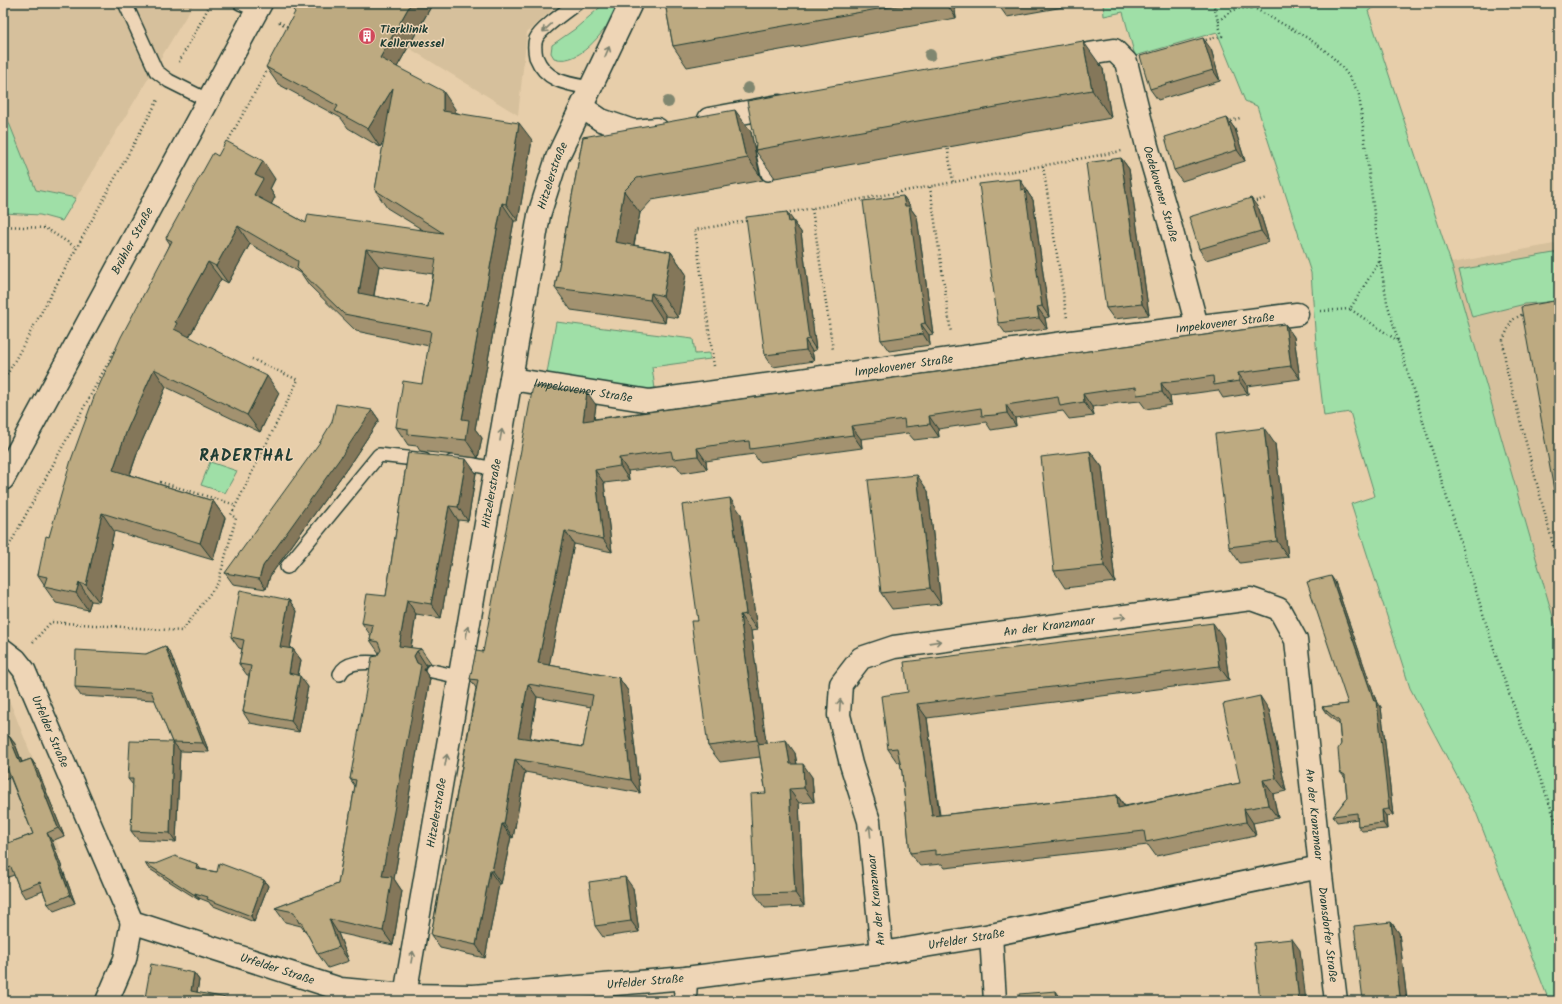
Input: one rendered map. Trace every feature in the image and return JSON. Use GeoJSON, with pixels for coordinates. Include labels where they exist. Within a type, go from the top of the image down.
{"type":"FeatureCollection","features":[{"type":"Feature","properties":{"kind":"street","name":"Hitzelerstraße"},"geometry":{"type":"LineString","coordinates":[[405,998],[539,215],[557,158],[587,97],[615,33],[631,3]]}},
{"type":"Feature","properties":{"kind":"street","name":"Brühler Straße"},"geometry":{"type":"LineString","coordinates":[[3,479],[209,101],[253,5]]}},
{"type":"Feature","properties":{"kind":"street","name":"Oedekovener Straße"},"geometry":{"type":"LineString","coordinates":[[1044,62],[1114,50],[1126,62],[1147,146],[1197,326]]}},
{"type":"Feature","properties":{"kind":"street"},"geometry":{"type":"LineString","coordinates":[[587,97],[601,120],[633,131],[684,124],[755,118],[799,103]]}},
{"type":"Feature","properties":{"kind":"street","name":"Impekovener Straße"},"geometry":{"type":"LineString","coordinates":[[511,379],[650,401],[1071,342],[1306,313]]}},
{"type":"Feature","properties":{"kind":"street","name":"An der Kranzmaar"},"geometry":{"type":"LineString","coordinates":[[882,953],[868,821],[851,764],[839,715],[841,684],[861,658],[894,647],[1252,599],[1279,609],[1296,640],[1320,867]]}},
{"type":"Feature","properties":{"kind":"street","name":"Urfelder Straße"},"geometry":{"type":"LineString","coordinates":[[10,655],[24,670],[132,922],[340,989],[405,998],[473,996],[686,978],[882,953],[991,935],[1320,867]]}},
{"type":"Feature","properties":{"kind":"street","name":"Dransdorfer Straße"},"geometry":{"type":"LineString","coordinates":[[1320,867],[1336,1001]]}},
{"type":"Feature","properties":{"kind":"street"},"geometry":{"type":"LineString","coordinates":[[107,1001],[125,959],[132,922]]}},
{"type":"Feature","properties":{"kind":"street"},"geometry":{"type":"LineString","coordinates":[[991,935],[995,1001]]}},
{"type":"Feature","properties":{"kind":"street"},"geometry":{"type":"LineString","coordinates":[[685,1001],[686,978]]}},
{"type":"Feature","properties":{"kind":"lane"},"geometry":{"type":"LineString","coordinates":[[125,3],[156,71],[168,80],[209,101]]}},
{"type":"Feature","properties":{"kind":"lane"},"geometry":{"type":"LineString","coordinates":[[577,3],[548,26],[536,39],[535,52],[539,65],[548,75],[587,97]]}},
{"type":"Feature","properties":{"kind":"lane"},"geometry":{"type":"LineString","coordinates":[[760,139],[768,174]]}},
{"type":"Feature","properties":{"kind":"lane"},"geometry":{"type":"LineString","coordinates":[[287,567],[379,455],[475,465],[495,469]]}},
{"type":"Feature","properties":{"kind":"lane"},"geometry":{"type":"LineString","coordinates":[[340,674],[342,669],[354,664],[383,663]]}},
{"type":"Feature","properties":{"kind":"lane"},"geometry":{"type":"LineString","coordinates":[[432,671],[460,677]]}},
{"type":"Feature","properties":{"kind":"path"},"geometry":{"type":"LineString","coordinates":[[3,382],[211,3]]}},
{"type":"Feature","properties":{"kind":"path"},"geometry":{"type":"LineString","coordinates":[[1200,42],[1222,36],[1213,3]]}},
{"type":"Feature","properties":{"kind":"path"},"geometry":{"type":"LineString","coordinates":[[1246,3],[1324,48],[1353,81],[1359,95],[1380,261],[1387,302],[1499,665],[1559,830]]}},
{"type":"Feature","properties":{"kind":"path"},"geometry":{"type":"LineString","coordinates":[[1218,22],[1226,13],[1237,8],[1254,8]]}},
{"type":"Feature","properties":{"kind":"path"},"geometry":{"type":"LineString","coordinates":[[286,35],[293,22]]}},
{"type":"Feature","properties":{"kind":"path"},"geometry":{"type":"LineString","coordinates":[[226,146],[271,63]]}},
{"type":"Feature","properties":{"kind":"path"},"geometry":{"type":"LineString","coordinates":[[1225,123],[1240,118]]}},
{"type":"Feature","properties":{"kind":"path"},"geometry":{"type":"LineString","coordinates":[[946,138],[953,182]]}},
{"type":"Feature","properties":{"kind":"path"},"geometry":{"type":"LineString","coordinates":[[781,214],[1147,146]]}},
{"type":"Feature","properties":{"kind":"path"},"geometry":{"type":"LineString","coordinates":[[1042,166],[1071,342]]}},
{"type":"Feature","properties":{"kind":"path"},"geometry":{"type":"LineString","coordinates":[[930,187],[955,359]]}},
{"type":"Feature","properties":{"kind":"path"},"geometry":{"type":"LineString","coordinates":[[1245,205],[1267,198]]}},
{"type":"Feature","properties":{"kind":"path"},"geometry":{"type":"LineString","coordinates":[[812,209],[837,374]]}},
{"type":"Feature","properties":{"kind":"path"},"geometry":{"type":"LineString","coordinates":[[718,391],[695,230],[757,219]]}},
{"type":"Feature","properties":{"kind":"path"},"geometry":{"type":"LineString","coordinates":[[3,226],[45,228],[77,248]]}},
{"type":"Feature","properties":{"kind":"path"},"geometry":{"type":"LineString","coordinates":[[1350,309],[1380,261]]}},
{"type":"Feature","properties":{"kind":"path"},"geometry":{"type":"LineString","coordinates":[[1306,313],[1350,309],[1398,341]]}},
{"type":"Feature","properties":{"kind":"path"},"geometry":{"type":"LineString","coordinates":[[1531,310],[1512,320],[1503,340],[1506,366],[1559,567]]}},
{"type":"Feature","properties":{"kind":"path"},"geometry":{"type":"LineString","coordinates":[[3,557],[116,348]]}},
{"type":"Feature","properties":{"kind":"path"},"geometry":{"type":"LineString","coordinates":[[10,655],[51,622],[182,632],[218,583],[236,518],[231,515],[298,380],[252,359]]}},
{"type":"Feature","properties":{"kind":"path"},"geometry":{"type":"LineString","coordinates":[[160,482],[236,505]]}},
{"type":"Feature","properties":{"kind":"shaded area"},"geometry":{"type":"Polygon","coordinates":[[[3,3],[194,3],[76,198],[3,183],[3,3]]]}},
{"type":"Feature","properties":{"kind":"shaded area"},"geometry":{"type":"Polygon","coordinates":[[[340,3],[560,3],[527,32],[518,115],[339,5],[340,3]]]}},
{"type":"Feature","properties":{"kind":"shaded area"},"geometry":{"type":"Polygon","coordinates":[[[1559,243],[1559,638],[1451,263],[1559,243]]]}},
{"type":"Feature","properties":{"kind":"shaded area"},"geometry":{"type":"Polygon","coordinates":[[[3,685],[64,836],[55,839],[61,852],[57,854],[75,903],[54,911],[46,890],[25,898],[16,875],[3,880],[3,685]]]}},
{"type":"Feature","properties":{"kind":"green space"},"geometry":{"type":"Polygon","coordinates":[[[605,3],[623,3],[594,42],[575,56],[564,59],[554,58],[551,53],[552,45],[575,29],[605,3]]]}},
{"type":"Feature","properties":{"kind":"green space"},"geometry":{"type":"Polygon","coordinates":[[[1103,3],[1383,3],[1368,11],[1451,263],[1559,638],[1559,1001],[1549,1001],[1476,812],[1410,688],[1351,504],[1375,496],[1350,412],[1324,416],[1317,358],[1311,273],[1257,106],[1245,101],[1217,32],[1135,56],[1123,12],[1104,16],[1103,3]]]}},
{"type":"Feature","properties":{"kind":"green space"},"geometry":{"type":"Polygon","coordinates":[[[3,108],[36,190],[76,198],[62,221],[40,215],[3,213],[3,108]]]}},
{"type":"Feature","properties":{"kind":"green space"},"geometry":{"type":"Polygon","coordinates":[[[1559,252],[1559,301],[1525,304],[1472,317],[1459,270],[1559,252]]]}},
{"type":"Feature","properties":{"kind":"green space"},"geometry":{"type":"Polygon","coordinates":[[[556,322],[693,339],[695,354],[710,353],[710,359],[652,367],[655,389],[644,391],[547,373],[556,322]]]}},
{"type":"Feature","properties":{"kind":"green space"},"geometry":{"type":"Polygon","coordinates":[[[210,462],[237,471],[225,493],[201,485],[210,462]]]}},
{"type":"Feature","properties":{"kind":"building"},"geometry":{"type":"Polygon","coordinates":[[[295,3],[411,3],[380,58],[443,91],[443,111],[519,123],[506,204],[502,203],[462,419],[469,420],[466,440],[408,434],[408,429],[396,427],[403,381],[422,384],[431,331],[344,314],[297,268],[298,261],[238,226],[216,266],[208,262],[175,322],[177,323],[174,329],[267,376],[247,415],[154,369],[127,430],[113,470],[213,501],[200,543],[102,513],[86,585],[79,583],[76,593],[44,586],[47,577],[38,575],[46,536],[49,537],[71,460],[94,397],[121,337],[172,241],[166,238],[213,153],[218,156],[226,141],[263,161],[255,175],[263,179],[254,195],[306,223],[308,214],[443,233],[375,190],[393,88],[368,129],[335,111],[338,106],[266,67],[295,12],[292,9],[295,3]],[[366,249],[359,293],[428,307],[436,259],[366,249]]]}},
{"type":"Feature","properties":{"kind":"building"},"geometry":{"type":"Polygon","coordinates":[[[665,3],[911,3],[673,46],[665,3]]]}},
{"type":"Feature","properties":{"kind":"building"},"geometry":{"type":"Polygon","coordinates":[[[1203,38],[1213,70],[1150,89],[1140,56],[1203,38]]]}},
{"type":"Feature","properties":{"kind":"building"},"geometry":{"type":"Polygon","coordinates":[[[1083,41],[1092,90],[755,150],[756,144],[747,101],[1083,41]]]}},
{"type":"Feature","properties":{"kind":"building"},"geometry":{"type":"Polygon","coordinates":[[[735,110],[745,154],[748,158],[637,178],[624,191],[615,242],[671,252],[663,296],[651,293],[650,300],[555,288],[583,137],[735,110]]]}},
{"type":"Feature","properties":{"kind":"building"},"geometry":{"type":"Polygon","coordinates":[[[1227,118],[1237,150],[1174,170],[1165,137],[1227,118]]]}},
{"type":"Feature","properties":{"kind":"building"},"geometry":{"type":"Polygon","coordinates":[[[1121,158],[1142,304],[1106,308],[1086,163],[1121,158]]]}},
{"type":"Feature","properties":{"kind":"building"},"geometry":{"type":"Polygon","coordinates":[[[1020,179],[1021,190],[1025,189],[1042,306],[1037,307],[1039,318],[998,323],[979,184],[1020,179]]]}},
{"type":"Feature","properties":{"kind":"building"},"geometry":{"type":"Polygon","coordinates":[[[903,196],[905,206],[909,206],[925,323],[921,324],[923,334],[881,340],[863,201],[903,196]]]}},
{"type":"Feature","properties":{"kind":"building"},"geometry":{"type":"Polygon","coordinates":[[[1251,198],[1261,231],[1199,249],[1189,217],[1251,198]]]}},
{"type":"Feature","properties":{"kind":"building"},"geometry":{"type":"Polygon","coordinates":[[[787,212],[789,222],[793,221],[809,339],[805,340],[806,350],[765,355],[746,217],[787,212]]]}},
{"type":"Feature","properties":{"kind":"building"},"geometry":{"type":"Polygon","coordinates":[[[1559,300],[1559,518],[1521,307],[1559,300]]]}},
{"type":"Feature","properties":{"kind":"building"},"geometry":{"type":"Polygon","coordinates":[[[1285,324],[1291,366],[1238,373],[1239,381],[1214,385],[1213,376],[1161,383],[1162,392],[1137,395],[1136,387],[1083,394],[1084,402],[1060,406],[1058,397],[1006,405],[1007,413],[995,415],[982,416],[981,408],[929,416],[930,424],[905,427],[904,419],[851,426],[853,435],[750,449],[749,441],[723,444],[697,448],[698,456],[673,459],[671,451],[619,458],[620,466],[595,470],[603,539],[565,531],[538,663],[619,678],[631,780],[515,759],[504,824],[502,824],[492,871],[490,871],[476,945],[431,935],[478,680],[470,679],[476,651],[483,652],[533,386],[587,392],[583,421],[1285,324]],[[528,684],[518,737],[583,747],[593,695],[528,684]]]}},
{"type":"Feature","properties":{"kind":"building"},"geometry":{"type":"Polygon","coordinates":[[[336,404],[372,410],[341,457],[263,566],[259,579],[225,573],[320,442],[332,422],[336,404]]]}},
{"type":"Feature","properties":{"kind":"building"},"geometry":{"type":"Polygon","coordinates":[[[1264,428],[1277,541],[1229,547],[1215,434],[1264,428]]]}},
{"type":"Feature","properties":{"kind":"building"},"geometry":{"type":"Polygon","coordinates":[[[1090,451],[1104,566],[1054,571],[1041,457],[1090,451]]]}},
{"type":"Feature","properties":{"kind":"building"},"geometry":{"type":"Polygon","coordinates":[[[408,453],[466,459],[458,507],[449,506],[431,604],[407,600],[399,646],[421,649],[417,651],[414,656],[417,663],[421,665],[382,876],[392,877],[383,931],[329,919],[339,947],[318,954],[294,912],[275,908],[338,884],[356,780],[350,779],[372,657],[377,656],[381,650],[378,642],[370,640],[373,625],[362,623],[367,594],[386,596],[408,453]]]}},
{"type":"Feature","properties":{"kind":"building"},"geometry":{"type":"Polygon","coordinates":[[[917,475],[930,588],[881,593],[868,480],[917,475]]]}},
{"type":"Feature","properties":{"kind":"building"},"geometry":{"type":"Polygon","coordinates":[[[730,498],[746,614],[740,615],[757,740],[708,746],[691,621],[698,621],[682,505],[730,498]]]}},
{"type":"Feature","properties":{"kind":"building"},"geometry":{"type":"Polygon","coordinates":[[[1331,576],[1374,701],[1377,701],[1389,809],[1382,810],[1383,823],[1358,826],[1357,813],[1333,816],[1347,798],[1345,775],[1340,772],[1338,749],[1341,744],[1339,721],[1322,707],[1348,704],[1307,582],[1331,576]]]}},
{"type":"Feature","properties":{"kind":"building"},"geometry":{"type":"Polygon","coordinates":[[[240,590],[289,600],[280,647],[293,649],[289,673],[300,676],[291,721],[243,712],[251,666],[239,664],[244,640],[231,637],[240,590]]]}},
{"type":"Feature","properties":{"kind":"building"},"geometry":{"type":"Polygon","coordinates":[[[1213,623],[1219,666],[917,704],[932,816],[1117,795],[1118,808],[1240,783],[1223,704],[1260,696],[1276,778],[1263,780],[1268,805],[1244,809],[1246,822],[1146,842],[1144,831],[935,855],[935,850],[910,853],[902,772],[897,748],[888,749],[881,696],[908,692],[904,662],[1213,623]]]}},
{"type":"Feature","properties":{"kind":"building"},"geometry":{"type":"Polygon","coordinates":[[[165,646],[203,743],[173,742],[170,833],[131,831],[133,779],[128,779],[130,741],[172,742],[151,691],[75,687],[76,650],[146,654],[165,646]]]}},
{"type":"Feature","properties":{"kind":"building"},"geometry":{"type":"Polygon","coordinates":[[[9,736],[20,763],[31,759],[58,828],[47,833],[70,895],[48,904],[40,882],[20,890],[11,867],[3,870],[3,845],[33,834],[7,768],[3,770],[3,739],[9,736]]]}},
{"type":"Feature","properties":{"kind":"building"},"geometry":{"type":"Polygon","coordinates":[[[786,740],[790,764],[803,764],[804,788],[789,789],[795,893],[755,894],[750,794],[766,793],[758,744],[786,740]]]}},
{"type":"Feature","properties":{"kind":"building"},"geometry":{"type":"Polygon","coordinates":[[[175,856],[197,864],[196,869],[217,872],[219,863],[264,880],[251,916],[207,899],[208,897],[195,893],[195,895],[145,863],[155,864],[175,856]]]}},
{"type":"Feature","properties":{"kind":"building"},"geometry":{"type":"Polygon","coordinates":[[[625,877],[631,921],[595,926],[589,882],[625,877]]]}},
{"type":"Feature","properties":{"kind":"building"},"geometry":{"type":"Polygon","coordinates":[[[1391,922],[1400,996],[1363,1000],[1354,926],[1391,922]]]}},
{"type":"Feature","properties":{"kind":"building"},"geometry":{"type":"Polygon","coordinates":[[[1292,939],[1299,1001],[1260,1001],[1254,943],[1292,939]]]}},
{"type":"Feature","properties":{"kind":"building"},"geometry":{"type":"Polygon","coordinates":[[[151,964],[194,973],[191,991],[241,1001],[161,1001],[145,998],[151,964]]]}},
{"type":"Feature","properties":{"kind":"building"},"geometry":{"type":"Polygon","coordinates":[[[1056,991],[1057,1001],[1019,1001],[1019,994],[1056,991]]]}},
{"type":"Feature","properties":{"kind":"place","name":"Tierklinik Kellerwessel"},"geometry":{"type":"Point","coordinates":[367,36]}},
{"type":"Feature","properties":{"kind":"district","name":"RADERTHAL"},"geometry":{"type":"Point","coordinates":[247,455]}}]}
